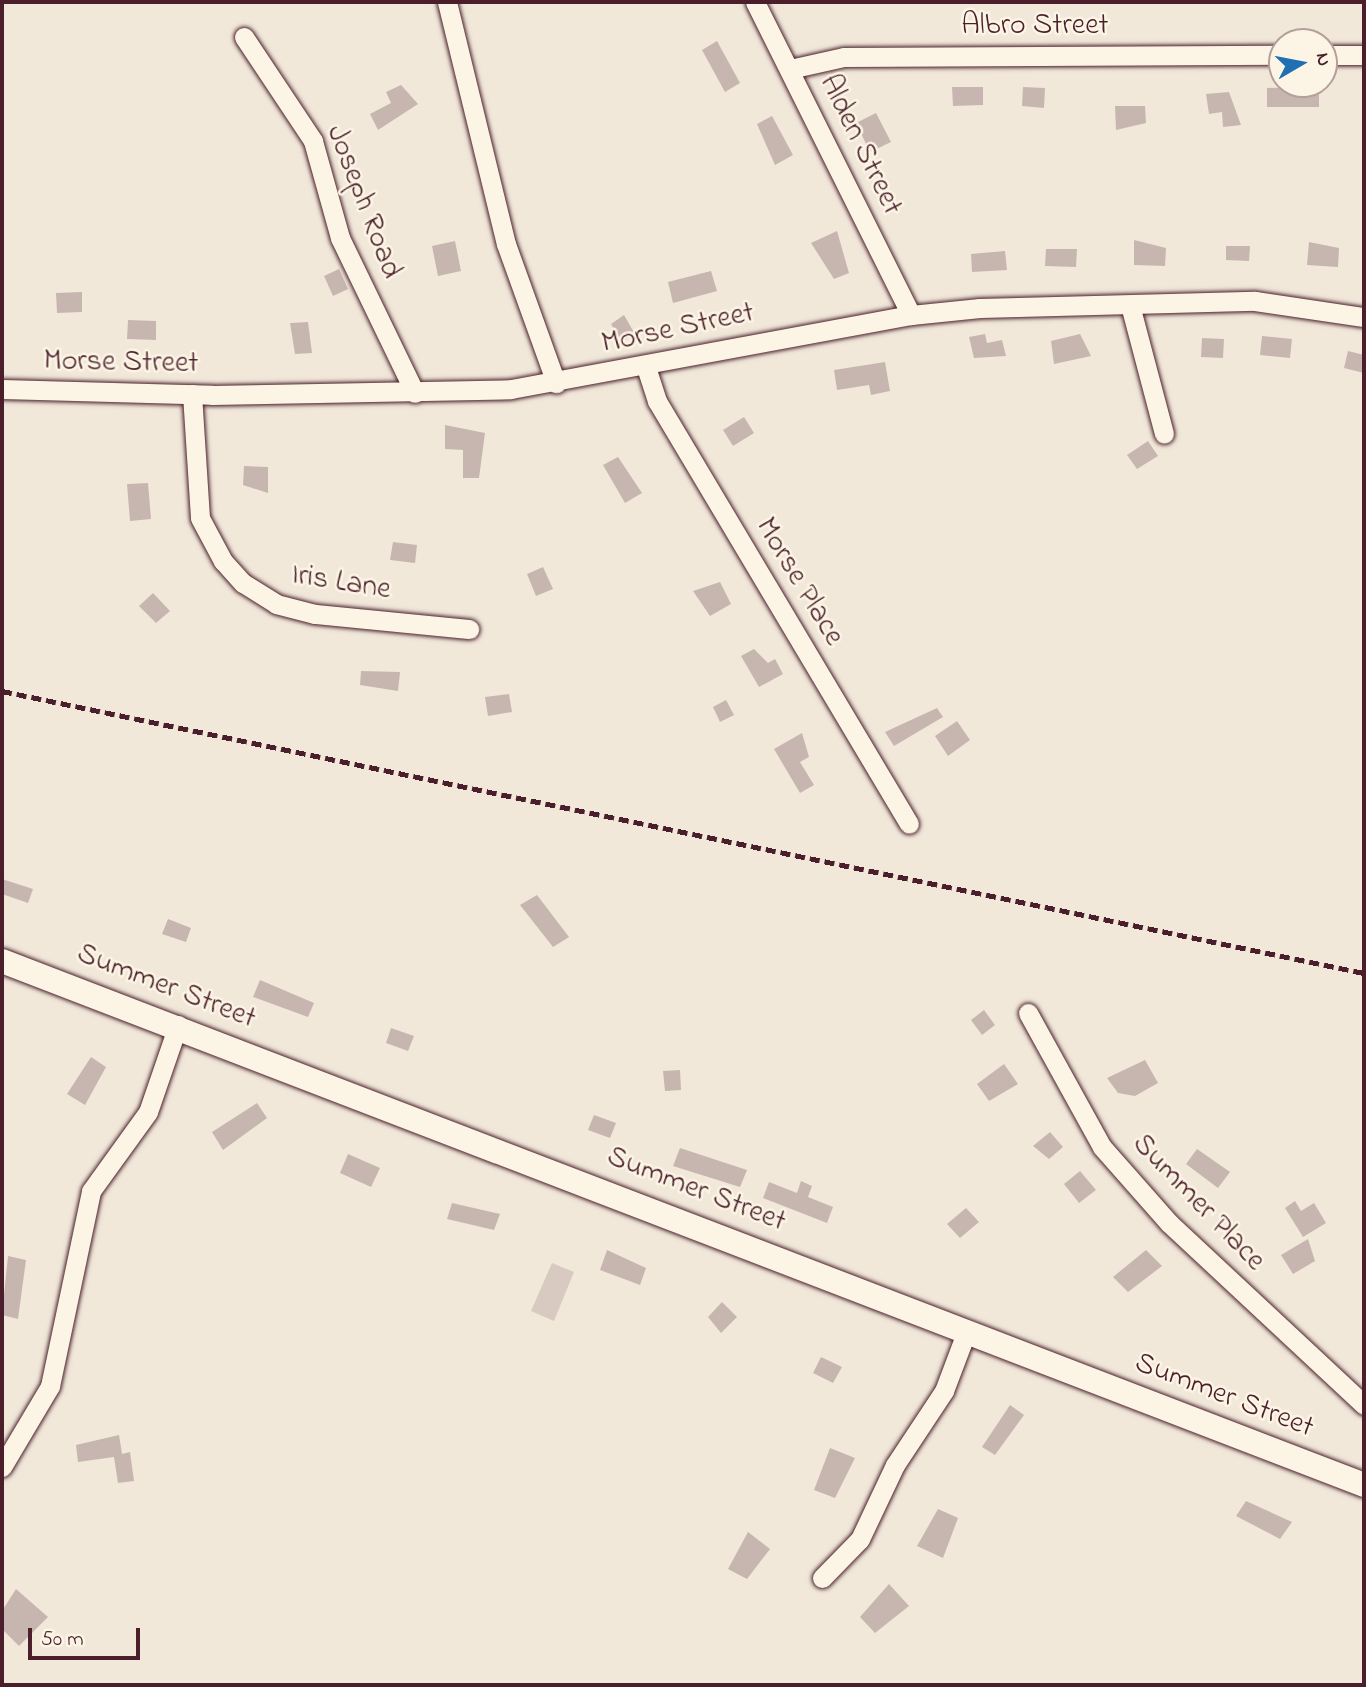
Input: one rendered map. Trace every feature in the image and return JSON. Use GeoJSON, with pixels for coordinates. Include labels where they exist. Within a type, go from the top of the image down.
{"type":"FeatureCollection","features":[{"type":"Feature","properties":{"kind":"main road","name":"Summer Street"},"geometry":{"type":"LineString","coordinates":[[2,961],[178,1025],[1364,1485]]}},
{"type":"Feature","properties":{"kind":"street"},"geometry":{"type":"LineString","coordinates":[[447,2],[506,244],[556,383]]}},
{"type":"Feature","properties":{"kind":"street","name":"Alden Street"},"geometry":{"type":"LineString","coordinates":[[755,2],[911,314]]}},
{"type":"Feature","properties":{"kind":"street","name":"Joseph Road"},"geometry":{"type":"LineString","coordinates":[[244,37],[313,141],[340,238],[415,393]]}},
{"type":"Feature","properties":{"kind":"street","name":"Albro Street"},"geometry":{"type":"LineString","coordinates":[[790,69],[844,57],[1268,55]]}},
{"type":"Feature","properties":{"kind":"street"},"geometry":{"type":"LineString","coordinates":[[1338,55],[1364,55]]}},
{"type":"Feature","properties":{"kind":"street","name":"Morse Street"},"geometry":{"type":"LineString","coordinates":[[2,389],[192,394],[415,393],[556,383],[911,314],[1130,304],[1255,302],[1364,317]]}},
{"type":"Feature","properties":{"kind":"street"},"geometry":{"type":"LineString","coordinates":[[1130,304],[1164,434]]}},
{"type":"Feature","properties":{"kind":"street","name":"Morse Place"},"geometry":{"type":"LineString","coordinates":[[646,367],[657,401],[909,824]]}},
{"type":"Feature","properties":{"kind":"street","name":"Iris Lane"},"geometry":{"type":"LineString","coordinates":[[192,394],[200,518],[223,561],[243,583],[276,604],[315,614],[469,629]]}},
{"type":"Feature","properties":{"kind":"street","name":"Summer Place"},"geometry":{"type":"LineString","coordinates":[[1028,1013],[1102,1147],[1169,1223],[1364,1405]]}},
{"type":"Feature","properties":{"kind":"street"},"geometry":{"type":"LineString","coordinates":[[2,1467],[50,1386],[91,1191],[148,1112],[178,1025]]}},
{"type":"Feature","properties":{"kind":"street"},"geometry":{"type":"LineString","coordinates":[[822,1578],[860,1539],[895,1465],[944,1391],[967,1330]]}},
{"type":"Feature","properties":{"kind":"shaded area"},"geometry":{"type":"Polygon","coordinates":[[[552,1263],[574,1272],[554,1321],[531,1311],[552,1263]]]}},
{"type":"Feature","properties":{"kind":"building"},"geometry":{"type":"Polygon","coordinates":[[[717,41],[740,83],[725,92],[702,50],[717,41]]]}},
{"type":"Feature","properties":{"kind":"building"},"geometry":{"type":"Polygon","coordinates":[[[401,85],[418,104],[378,130],[370,114],[391,103],[386,92],[401,85]]]}},
{"type":"Feature","properties":{"kind":"building"},"geometry":{"type":"Polygon","coordinates":[[[952,87],[983,87],[983,105],[953,106],[952,87]]]}},
{"type":"Feature","properties":{"kind":"building"},"geometry":{"type":"Polygon","coordinates":[[[1023,87],[1045,88],[1044,108],[1022,106],[1023,87]]]}},
{"type":"Feature","properties":{"kind":"building"},"geometry":{"type":"Polygon","coordinates":[[[1267,88],[1268,98],[1319,98],[1319,107],[1267,107],[1267,88]]]}},
{"type":"Feature","properties":{"kind":"building"},"geometry":{"type":"Polygon","coordinates":[[[1229,92],[1241,125],[1223,127],[1222,112],[1209,114],[1206,94],[1229,92]]]}},
{"type":"Feature","properties":{"kind":"building"},"geometry":{"type":"Polygon","coordinates":[[[1115,106],[1145,106],[1146,123],[1116,130],[1115,106]]]}},
{"type":"Feature","properties":{"kind":"building"},"geometry":{"type":"Polygon","coordinates":[[[876,113],[891,142],[870,152],[856,123],[876,113]]]}},
{"type":"Feature","properties":{"kind":"building"},"geometry":{"type":"Polygon","coordinates":[[[772,116],[793,155],[775,165],[757,124],[772,116]]]}},
{"type":"Feature","properties":{"kind":"building"},"geometry":{"type":"Polygon","coordinates":[[[837,231],[849,273],[834,279],[811,243],[837,231]]]}},
{"type":"Feature","properties":{"kind":"building"},"geometry":{"type":"Polygon","coordinates":[[[1134,240],[1166,248],[1165,266],[1134,265],[1134,240]]]}},
{"type":"Feature","properties":{"kind":"building"},"geometry":{"type":"Polygon","coordinates":[[[455,241],[461,271],[438,276],[432,246],[455,241]]]}},
{"type":"Feature","properties":{"kind":"building"},"geometry":{"type":"Polygon","coordinates":[[[1309,242],[1339,248],[1338,267],[1307,265],[1309,242]]]}},
{"type":"Feature","properties":{"kind":"building"},"geometry":{"type":"Polygon","coordinates":[[[1226,246],[1250,246],[1249,261],[1226,260],[1226,246]]]}},
{"type":"Feature","properties":{"kind":"building"},"geometry":{"type":"Polygon","coordinates":[[[1046,249],[1077,249],[1076,267],[1045,266],[1046,249]]]}},
{"type":"Feature","properties":{"kind":"building"},"geometry":{"type":"Polygon","coordinates":[[[1005,251],[1007,270],[972,272],[971,254],[1005,251]]]}},
{"type":"Feature","properties":{"kind":"building"},"geometry":{"type":"Polygon","coordinates":[[[339,269],[348,289],[333,296],[324,276],[339,269]]]}},
{"type":"Feature","properties":{"kind":"building"},"geometry":{"type":"Polygon","coordinates":[[[711,271],[717,291],[673,303],[668,282],[711,271]]]}},
{"type":"Feature","properties":{"kind":"building"},"geometry":{"type":"Polygon","coordinates":[[[82,292],[82,312],[57,313],[56,293],[82,292]]]}},
{"type":"Feature","properties":{"kind":"building"},"geometry":{"type":"Polygon","coordinates":[[[624,315],[635,334],[621,342],[611,324],[624,315]]]}},
{"type":"Feature","properties":{"kind":"building"},"geometry":{"type":"Polygon","coordinates":[[[128,320],[156,321],[156,340],[127,339],[128,320]]]}},
{"type":"Feature","properties":{"kind":"building"},"geometry":{"type":"Polygon","coordinates":[[[308,322],[312,353],[295,354],[290,323],[308,322]]]}},
{"type":"Feature","properties":{"kind":"building"},"geometry":{"type":"Polygon","coordinates":[[[985,334],[987,343],[1002,340],[1006,356],[974,358],[969,337],[985,334]]]}},
{"type":"Feature","properties":{"kind":"building"},"geometry":{"type":"Polygon","coordinates":[[[1080,334],[1091,356],[1054,364],[1051,341],[1080,334]]]}},
{"type":"Feature","properties":{"kind":"building"},"geometry":{"type":"Polygon","coordinates":[[[1262,336],[1292,339],[1290,358],[1260,355],[1262,336]]]}},
{"type":"Feature","properties":{"kind":"building"},"geometry":{"type":"Polygon","coordinates":[[[1202,338],[1224,339],[1223,358],[1201,357],[1202,338]]]}},
{"type":"Feature","properties":{"kind":"building"},"geometry":{"type":"Polygon","coordinates":[[[1348,351],[1364,355],[1364,373],[1344,368],[1348,351]]]}},
{"type":"Feature","properties":{"kind":"building"},"geometry":{"type":"Polygon","coordinates":[[[885,362],[890,391],[871,395],[869,385],[837,390],[834,370],[885,362]]]}},
{"type":"Feature","properties":{"kind":"building"},"geometry":{"type":"Polygon","coordinates":[[[744,417],[754,433],[733,446],[723,430],[744,417]]]}},
{"type":"Feature","properties":{"kind":"building"},"geometry":{"type":"Polygon","coordinates":[[[445,425],[485,433],[479,478],[463,478],[463,450],[445,449],[445,425]]]}},
{"type":"Feature","properties":{"kind":"building"},"geometry":{"type":"Polygon","coordinates":[[[1148,441],[1158,456],[1137,469],[1127,455],[1148,441]]]}},
{"type":"Feature","properties":{"kind":"building"},"geometry":{"type":"Polygon","coordinates":[[[618,457],[642,493],[625,503],[603,465],[618,457]]]}},
{"type":"Feature","properties":{"kind":"building"},"geometry":{"type":"Polygon","coordinates":[[[244,466],[268,467],[268,493],[243,485],[244,466]]]}},
{"type":"Feature","properties":{"kind":"building"},"geometry":{"type":"Polygon","coordinates":[[[148,483],[151,519],[130,521],[127,484],[148,483]]]}},
{"type":"Feature","properties":{"kind":"building"},"geometry":{"type":"Polygon","coordinates":[[[393,542],[417,545],[415,563],[390,560],[393,542]]]}},
{"type":"Feature","properties":{"kind":"building"},"geometry":{"type":"Polygon","coordinates":[[[543,567],[553,589],[536,596],[527,574],[543,567]]]}},
{"type":"Feature","properties":{"kind":"building"},"geometry":{"type":"Polygon","coordinates":[[[720,582],[731,604],[710,616],[693,591],[720,582]]]}},
{"type":"Feature","properties":{"kind":"building"},"geometry":{"type":"Polygon","coordinates":[[[153,593],[170,611],[156,623],[139,606],[153,593]]]}},
{"type":"Feature","properties":{"kind":"building"},"geometry":{"type":"Polygon","coordinates":[[[754,649],[768,663],[775,659],[783,674],[759,687],[741,656],[754,649]]]}},
{"type":"Feature","properties":{"kind":"building"},"geometry":{"type":"Polygon","coordinates":[[[361,671],[400,672],[398,691],[360,685],[361,671]]]}},
{"type":"Feature","properties":{"kind":"building"},"geometry":{"type":"Polygon","coordinates":[[[509,694],[512,712],[488,716],[485,697],[509,694]]]}},
{"type":"Feature","properties":{"kind":"building"},"geometry":{"type":"Polygon","coordinates":[[[726,700],[734,715],[720,722],[713,707],[726,700]]]}},
{"type":"Feature","properties":{"kind":"building"},"geometry":{"type":"Polygon","coordinates":[[[937,708],[943,717],[894,746],[885,732],[937,708]]]}},
{"type":"Feature","properties":{"kind":"building"},"geometry":{"type":"Polygon","coordinates":[[[957,721],[970,740],[948,756],[935,736],[957,721]]]}},
{"type":"Feature","properties":{"kind":"building"},"geometry":{"type":"Polygon","coordinates":[[[802,733],[809,757],[800,762],[814,785],[800,793],[774,749],[802,733]]]}},
{"type":"Feature","properties":{"kind":"building"},"geometry":{"type":"Polygon","coordinates":[[[2,879],[33,889],[28,903],[2,894],[2,879]]]}},
{"type":"Feature","properties":{"kind":"building"},"geometry":{"type":"Polygon","coordinates":[[[537,895],[569,937],[553,947],[520,905],[537,895]]]}},
{"type":"Feature","properties":{"kind":"building"},"geometry":{"type":"Polygon","coordinates":[[[168,919],[191,928],[186,942],[162,934],[168,919]]]}},
{"type":"Feature","properties":{"kind":"building"},"geometry":{"type":"Polygon","coordinates":[[[260,980],[314,1003],[308,1017],[253,997],[260,980]]]}},
{"type":"Feature","properties":{"kind":"building"},"geometry":{"type":"Polygon","coordinates":[[[984,1010],[995,1025],[982,1035],[971,1020],[984,1010]]]}},
{"type":"Feature","properties":{"kind":"building"},"geometry":{"type":"Polygon","coordinates":[[[391,1028],[414,1036],[408,1051],[386,1043],[391,1028]]]}},
{"type":"Feature","properties":{"kind":"building"},"geometry":{"type":"Polygon","coordinates":[[[91,1057],[106,1067],[85,1105],[67,1094],[91,1057]]]}},
{"type":"Feature","properties":{"kind":"building"},"geometry":{"type":"Polygon","coordinates":[[[1145,1060],[1158,1083],[1135,1096],[1118,1093],[1107,1078],[1145,1060]]]}},
{"type":"Feature","properties":{"kind":"building"},"geometry":{"type":"Polygon","coordinates":[[[1004,1064],[1018,1084],[989,1101],[977,1084],[1004,1064]]]}},
{"type":"Feature","properties":{"kind":"building"},"geometry":{"type":"Polygon","coordinates":[[[680,1070],[681,1090],[665,1091],[663,1071],[680,1070]]]}},
{"type":"Feature","properties":{"kind":"building"},"geometry":{"type":"Polygon","coordinates":[[[257,1103],[267,1118],[223,1150],[212,1132],[257,1103]]]}},
{"type":"Feature","properties":{"kind":"building"},"geometry":{"type":"Polygon","coordinates":[[[594,1115],[616,1123],[610,1138],[588,1130],[594,1115]]]}},
{"type":"Feature","properties":{"kind":"building"},"geometry":{"type":"Polygon","coordinates":[[[1050,1132],[1063,1147],[1049,1159],[1033,1146],[1050,1132]]]}},
{"type":"Feature","properties":{"kind":"building"},"geometry":{"type":"Polygon","coordinates":[[[680,1148],[747,1170],[740,1187],[673,1166],[680,1148]]]}},
{"type":"Feature","properties":{"kind":"building"},"geometry":{"type":"Polygon","coordinates":[[[1197,1149],[1230,1172],[1218,1188],[1186,1164],[1197,1149]]]}},
{"type":"Feature","properties":{"kind":"building"},"geometry":{"type":"Polygon","coordinates":[[[348,1154],[380,1168],[371,1187],[340,1173],[348,1154]]]}},
{"type":"Feature","properties":{"kind":"building"},"geometry":{"type":"Polygon","coordinates":[[[1080,1171],[1096,1190],[1079,1203],[1064,1184],[1080,1171]]]}},
{"type":"Feature","properties":{"kind":"building"},"geometry":{"type":"Polygon","coordinates":[[[801,1181],[812,1186],[808,1197],[833,1207],[827,1223],[763,1198],[769,1182],[797,1193],[801,1181]]]}},
{"type":"Feature","properties":{"kind":"building"},"geometry":{"type":"Polygon","coordinates":[[[1295,1201],[1301,1211],[1314,1203],[1326,1223],[1303,1237],[1285,1208],[1295,1201]]]}},
{"type":"Feature","properties":{"kind":"building"},"geometry":{"type":"Polygon","coordinates":[[[452,1203],[500,1214],[494,1230],[447,1219],[452,1203]]]}},
{"type":"Feature","properties":{"kind":"building"},"geometry":{"type":"Polygon","coordinates":[[[966,1208],[979,1222],[960,1238],[947,1224],[966,1208]]]}},
{"type":"Feature","properties":{"kind":"building"},"geometry":{"type":"Polygon","coordinates":[[[1308,1239],[1315,1261],[1293,1274],[1281,1255],[1308,1239]]]}},
{"type":"Feature","properties":{"kind":"building"},"geometry":{"type":"Polygon","coordinates":[[[607,1250],[646,1268],[640,1285],[600,1270],[607,1250]]]}},
{"type":"Feature","properties":{"kind":"building"},"geometry":{"type":"Polygon","coordinates":[[[1146,1250],[1162,1266],[1128,1292],[1113,1277],[1146,1250]]]}},
{"type":"Feature","properties":{"kind":"building"},"geometry":{"type":"Polygon","coordinates":[[[8,1256],[26,1260],[18,1319],[2,1315],[8,1256]]]}},
{"type":"Feature","properties":{"kind":"building"},"geometry":{"type":"Polygon","coordinates":[[[722,1302],[737,1317],[721,1333],[708,1317],[722,1302]]]}},
{"type":"Feature","properties":{"kind":"building"},"geometry":{"type":"Polygon","coordinates":[[[821,1357],[842,1367],[833,1383],[813,1373],[821,1357]]]}},
{"type":"Feature","properties":{"kind":"building"},"geometry":{"type":"Polygon","coordinates":[[[1010,1405],[1024,1415],[995,1455],[982,1447],[1010,1405]]]}},
{"type":"Feature","properties":{"kind":"building"},"geometry":{"type":"Polygon","coordinates":[[[119,1435],[122,1454],[130,1452],[134,1481],[118,1483],[114,1457],[78,1462],[76,1445],[119,1435]]]}},
{"type":"Feature","properties":{"kind":"building"},"geometry":{"type":"Polygon","coordinates":[[[830,1448],[855,1458],[835,1498],[814,1490],[830,1448]]]}},
{"type":"Feature","properties":{"kind":"building"},"geometry":{"type":"Polygon","coordinates":[[[1246,1501],[1292,1522],[1280,1539],[1236,1516],[1246,1501]]]}},
{"type":"Feature","properties":{"kind":"building"},"geometry":{"type":"Polygon","coordinates":[[[938,1509],[958,1518],[943,1558],[917,1546],[938,1509]]]}},
{"type":"Feature","properties":{"kind":"building"},"geometry":{"type":"Polygon","coordinates":[[[748,1532],[770,1549],[747,1579],[728,1569],[748,1532]]]}},
{"type":"Feature","properties":{"kind":"building"},"geometry":{"type":"Polygon","coordinates":[[[889,1584],[909,1606],[875,1633],[860,1617],[889,1584]]]}},
{"type":"Feature","properties":{"kind":"building"},"geometry":{"type":"Polygon","coordinates":[[[16,1589],[48,1617],[19,1646],[2,1629],[2,1611],[16,1589]]]}},
{"type":"Feature","properties":{"kind":"railway"},"geometry":{"type":"LineString","coordinates":[[2,691],[1364,973]]}}]}
